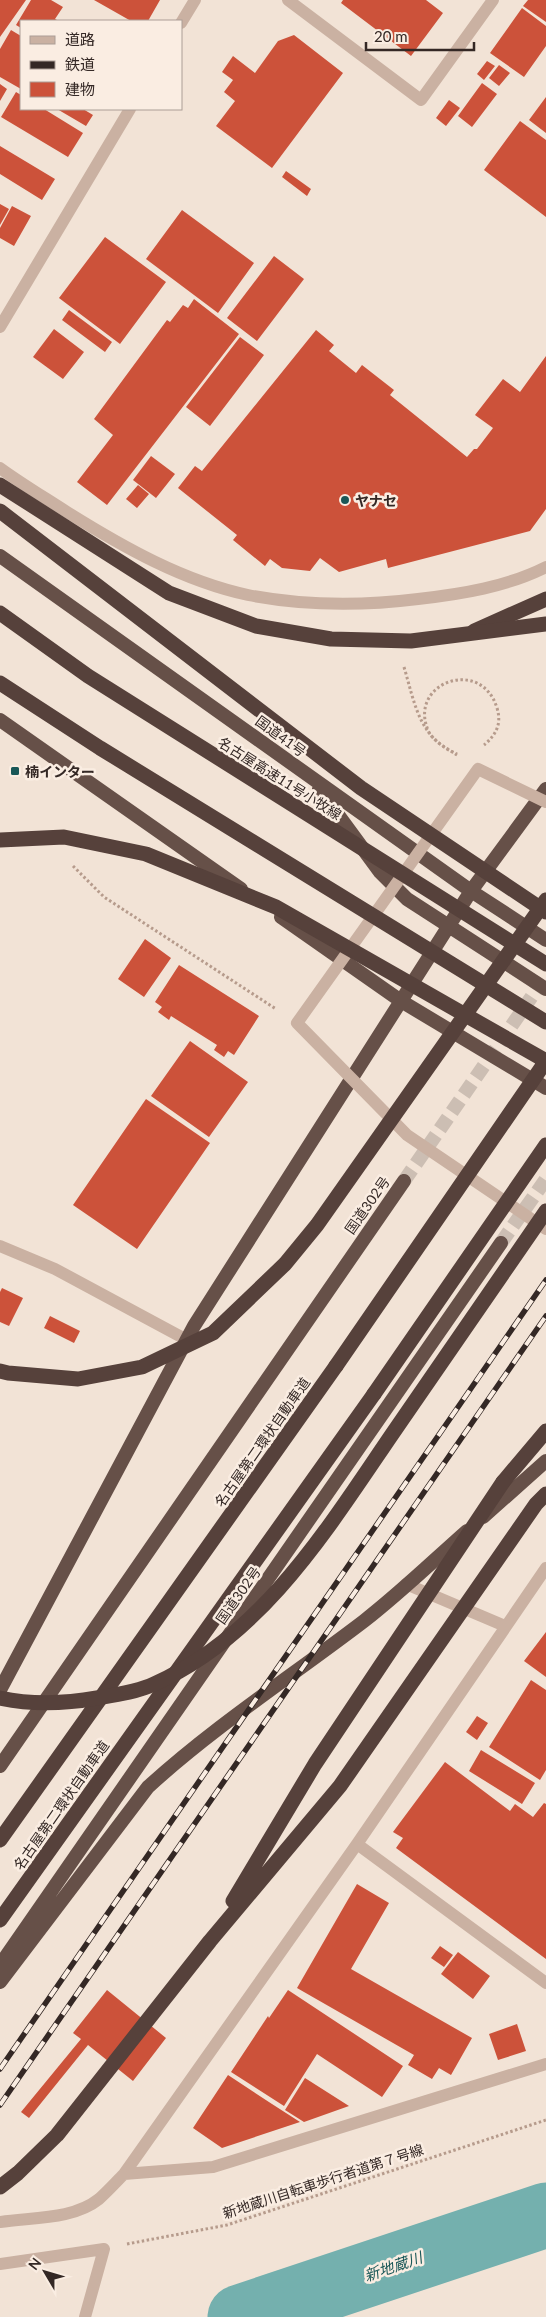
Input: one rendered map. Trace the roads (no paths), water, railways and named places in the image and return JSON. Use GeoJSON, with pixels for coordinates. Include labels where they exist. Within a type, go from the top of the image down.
{"type":"FeatureCollection","features":[{"type":"Feature","properties":{"kind":"highway"},"geometry":{"type":"LineString","coordinates":[[0,485],[169,593],[256,626],[331,639],[411,641],[546,624]]}},
{"type":"Feature","properties":{"kind":"highway"},"geometry":{"type":"LineString","coordinates":[[0,511],[361,788],[546,912]]}},
{"type":"Feature","properties":{"kind":"highway","name":"国道41号"},"geometry":{"type":"LineString","coordinates":[[0,556],[471,891],[546,940]]}},
{"type":"Feature","properties":{"kind":"highway"},"geometry":{"type":"LineString","coordinates":[[468,634],[546,599]]}},
{"type":"Feature","properties":{"kind":"highway","name":"名古屋高速11号小牧線"},"geometry":{"type":"LineString","coordinates":[[0,613],[88,676],[546,964]]}},
{"type":"Feature","properties":{"kind":"highway"},"geometry":{"type":"LineString","coordinates":[[0,683],[100,748],[546,1022]]}},
{"type":"Feature","properties":{"kind":"highway"},"geometry":{"type":"LineString","coordinates":[[0,720],[401,1001],[546,1088]]}},
{"type":"Feature","properties":{"kind":"highway"},"geometry":{"type":"LineString","coordinates":[[311,778],[380,872],[407,899],[546,989]]}},
{"type":"Feature","properties":{"kind":"highway"},"geometry":{"type":"LineString","coordinates":[[0,1690],[187,1340],[471,891],[546,789]]}},
{"type":"Feature","properties":{"kind":"highway"},"geometry":{"type":"LineString","coordinates":[[0,840],[64,837],[146,854],[276,907],[546,1061]]}},
{"type":"Feature","properties":{"kind":"highway"},"geometry":{"type":"LineString","coordinates":[[0,1371],[78,1379],[142,1367],[213,1333],[285,1264],[318,1225],[546,900]]}},
{"type":"Feature","properties":{"kind":"highway","name":"名古屋第二環状自動車道"},"geometry":{"type":"LineString","coordinates":[[0,1840],[336,1366],[546,1061]]}},
{"type":"Feature","properties":{"kind":"highway","name":"名古屋第二環状自動車道"},"geometry":{"type":"LineString","coordinates":[[0,1920],[374,1394],[546,1145]]}},
{"type":"Feature","properties":{"kind":"highway","name":"国道302号"},"geometry":{"type":"LineString","coordinates":[[0,1766],[404,1181]]}},
{"type":"Feature","properties":{"kind":"highway"},"geometry":{"type":"LineString","coordinates":[[0,1698],[25,1704],[63,1704],[115,1695],[152,1685],[189,1666],[213,1650],[247,1622],[298,1566],[346,1500],[546,1211]]}},
{"type":"Feature","properties":{"kind":"highway","name":"国道302号"},"geometry":{"type":"LineString","coordinates":[[0,1964],[502,1243]]}},
{"type":"Feature","properties":{"kind":"highway"},"geometry":{"type":"LineString","coordinates":[[210,1941],[321,1756],[503,1482],[546,1430]]}},
{"type":"Feature","properties":{"kind":"highway"},"geometry":{"type":"LineString","coordinates":[[0,1982],[148,1787],[208,1737],[366,1619],[546,1462]]}},
{"type":"Feature","properties":{"kind":"highway"},"geometry":{"type":"LineString","coordinates":[[0,2187],[57,2135],[210,1941],[340,1786],[536,1504],[546,1494]]}},
{"type":"Feature","properties":{"kind":"street"},"geometry":{"type":"LineString","coordinates":[[182,20],[195,0]]}},
{"type":"Feature","properties":{"kind":"street"},"geometry":{"type":"LineString","coordinates":[[288,0],[421,100],[493,0]]}},
{"type":"Feature","properties":{"kind":"street"},"geometry":{"type":"LineString","coordinates":[[0,327],[129,110]]}},
{"type":"Feature","properties":{"kind":"street"},"geometry":{"type":"LineString","coordinates":[[0,468],[21,484],[122,546],[190,577],[248,594],[321,604],[384,603],[461,594],[521,579],[546,567]]}},
{"type":"Feature","properties":{"kind":"street"},"geometry":{"type":"LineString","coordinates":[[546,802],[478,769],[298,1023],[407,1135],[546,1229]]}},
{"type":"Feature","properties":{"kind":"street"},"geometry":{"type":"LineString","coordinates":[[0,1246],[55,1269],[187,1340]]}},
{"type":"Feature","properties":{"kind":"street"},"geometry":{"type":"LineString","coordinates":[[0,2222],[58,2214],[81,2208],[98,2200],[124,2174],[358,1844],[546,1568]]}},
{"type":"Feature","properties":{"kind":"street"},"geometry":{"type":"LineString","coordinates":[[406,1584],[505,1626]]}},
{"type":"Feature","properties":{"kind":"street"},"geometry":{"type":"LineString","coordinates":[[358,1844],[546,1983]]}},
{"type":"Feature","properties":{"kind":"street"},"geometry":{"type":"LineString","coordinates":[[124,2174],[213,2167],[546,2064]]}},
{"type":"Feature","properties":{"kind":"street"},"geometry":{"type":"LineString","coordinates":[[0,2264],[104,2249],[85,2317]]}},
{"type":"Feature","properties":{"kind":"waterway","name":"新地蔵川"},"geometry":{"type":"LineString","coordinates":[[240,2317],[546,2215]]}},
{"type":"Feature","properties":{"kind":"tunnel"},"geometry":{"type":"LineString","coordinates":[[404,1181],[546,976]]}},
{"type":"Feature","properties":{"kind":"tunnel"},"geometry":{"type":"LineString","coordinates":[[501,1243],[546,1179]]}},
{"type":"Feature","properties":{"kind":"railway"},"geometry":{"type":"LineString","coordinates":[[0,2069],[546,1280]]}},
{"type":"Feature","properties":{"kind":"railway"},"geometry":{"type":"LineString","coordinates":[[0,2105],[546,1316]]}},
{"type":"Feature","properties":{"kind":"place","name":"ヤナセ"},"geometry":{"type":"Point","coordinates":[345,500]}},
{"type":"Feature","properties":{"kind":"place","name":"楠インター"},"geometry":{"type":"Point","coordinates":[15,771]}}]}
